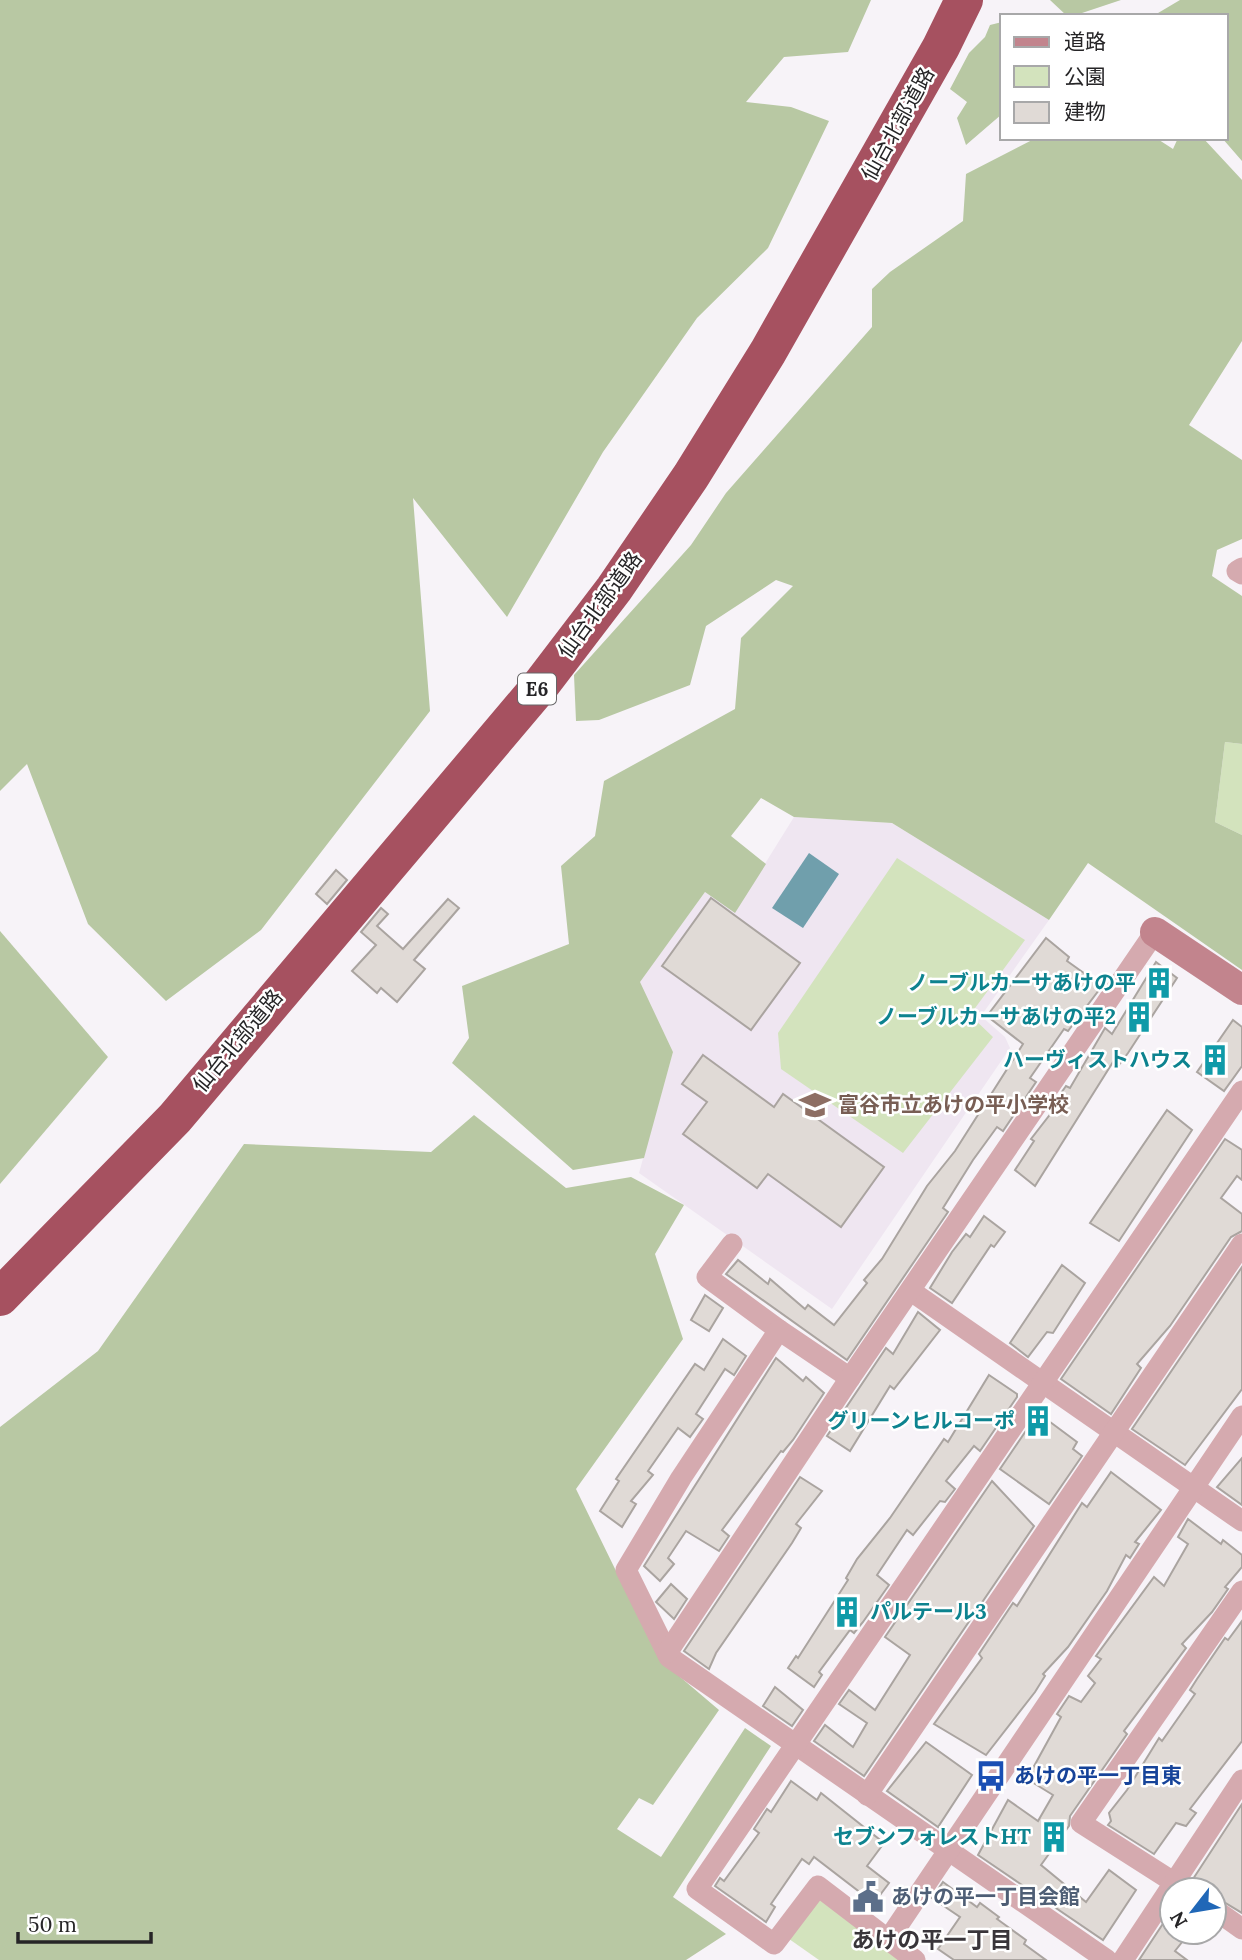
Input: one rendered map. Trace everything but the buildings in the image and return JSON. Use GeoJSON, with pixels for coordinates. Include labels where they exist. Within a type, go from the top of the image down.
{"type":"FeatureCollection","features":[{"type":"Feature","properties":{"kind":"highway","name":"仙台北部道路"},"geometry":{"type":"LineString","coordinates":[[0,1297],[174,1118],[540,686],[614,589],[691,476],[768,352],[934,59],[964,0]]}},
{"type":"Feature","properties":{"kind":"street"},"geometry":{"type":"LineString","coordinates":[[1242,568],[1237,571],[1242,574]]}},
{"type":"Feature","properties":{"kind":"street"},"geometry":{"type":"LineString","coordinates":[[667,1653],[850,1378],[1155,932],[1242,990]]}},
{"type":"Feature","properties":{"kind":"street"},"geometry":{"type":"LineString","coordinates":[[915,1960],[818,1886],[774,1944],[697,1889],[1240,1100]]}},
{"type":"Feature","properties":{"kind":"street"},"geometry":{"type":"LineString","coordinates":[[732,1244],[708,1277],[850,1378]]}},
{"type":"Feature","properties":{"kind":"street"},"geometry":{"type":"LineString","coordinates":[[867,1795],[1242,1244]]}},
{"type":"Feature","properties":{"kind":"street"},"geometry":{"type":"LineString","coordinates":[[911,1291],[1242,1521]]}},
{"type":"Feature","properties":{"kind":"street"},"geometry":{"type":"LineString","coordinates":[[779,1330],[681,1478],[626,1570],[667,1653],[726,1699],[1107,1960]]}},
{"type":"Feature","properties":{"kind":"street"},"geometry":{"type":"LineString","coordinates":[[888,1940],[1242,1416]]}},
{"type":"Feature","properties":{"kind":"street"},"geometry":{"type":"LineString","coordinates":[[1164,1876],[1082,1823],[1242,1591]]}},
{"type":"Feature","properties":{"kind":"street"},"geometry":{"type":"LineString","coordinates":[[1186,1876],[1242,1780]]}},
{"type":"Feature","properties":{"kind":"street"},"geometry":{"type":"LineString","coordinates":[[1123,1960],[1158,1915]]}},
{"type":"Feature","properties":{"kind":"shaded area","name":"富谷市立あけの平小学校"},"geometry":{"type":"Polygon","coordinates":[[[794,817],[892,823],[1049,920],[981,1016],[1005,1037],[1010,1048],[832,1309],[639,1173],[673,1052],[639,982],[705,892],[735,912],[794,817]]]}},
{"type":"Feature","properties":{"kind":"green space"},"geometry":{"type":"Polygon","coordinates":[[[0,0],[871,0],[848,52],[784,57],[746,102],[791,107],[829,121],[768,248],[697,318],[603,452],[507,617],[413,498],[430,711],[261,930],[166,1001],[88,924],[27,764],[0,791],[0,0]]]}},
{"type":"Feature","properties":{"kind":"green space"},"geometry":{"type":"Polygon","coordinates":[[[1050,0],[1121,0],[1079,14],[1065,14],[1050,0]]]}},
{"type":"Feature","properties":{"kind":"green space"},"geometry":{"type":"Polygon","coordinates":[[[1180,0],[1242,0],[1242,161],[1224,140],[1228,140],[1228,14],[1156,14],[1180,0]]]}},
{"type":"Feature","properties":{"kind":"green space"},"geometry":{"type":"Polygon","coordinates":[[[1000,22],[1000,116],[966,145],[957,118],[967,102],[950,89],[969,53],[985,37],[990,25],[1000,22]]]}},
{"type":"Feature","properties":{"kind":"green space"},"geometry":{"type":"Polygon","coordinates":[[[1032,140],[1159,140],[1173,149],[1177,140],[1205,140],[1242,180],[1242,341],[1189,425],[1242,460],[1242,539],[1217,550],[1212,576],[1242,596],[1242,744],[1225,742],[1215,822],[1242,835],[1242,970],[1088,863],[1049,920],[892,823],[794,817],[761,798],[731,836],[766,864],[735,913],[705,892],[640,982],[673,1052],[644,1158],[573,1170],[452,1063],[469,1038],[462,986],[569,944],[561,866],[595,836],[604,781],[735,709],[741,638],[793,586],[776,580],[706,626],[690,685],[599,720],[576,721],[574,675],[691,545],[726,493],[872,327],[872,289],[890,272],[963,221],[966,174],[1032,140]]]}},
{"type":"Feature","properties":{"kind":"green space"},"geometry":{"type":"Polygon","coordinates":[[[1225,742],[1242,744],[1242,835],[1215,822],[1225,742]]]}},
{"type":"Feature","properties":{"kind":"green space"},"geometry":{"type":"Polygon","coordinates":[[[897,858],[1025,940],[970,1015],[993,1037],[903,1153],[781,1069],[778,1033],[897,858]]]}},
{"type":"Feature","properties":{"kind":"green space"},"geometry":{"type":"Polygon","coordinates":[[[0,931],[108,1057],[0,1184],[0,931]]]}},
{"type":"Feature","properties":{"kind":"green space"},"geometry":{"type":"Polygon","coordinates":[[[474,1115],[566,1188],[631,1177],[684,1205],[655,1254],[683,1339],[576,1489],[659,1659],[719,1710],[653,1805],[639,1798],[617,1829],[661,1857],[745,1728],[771,1746],[673,1897],[726,1934],[686,1960],[0,1960],[0,1427],[98,1351],[244,1144],[431,1152],[474,1115]]]}},
{"type":"Feature","properties":{"kind":"green space"},"geometry":{"type":"Polygon","coordinates":[[[818,1886],[915,1960],[819,1960],[782,1934],[818,1886]]]}},
{"type":"Feature","properties":{"kind":"water"},"geometry":{"type":"Polygon","coordinates":[[[809,853],[839,874],[803,928],[772,908],[809,853]]]}},
{"type":"Feature","properties":{"kind":"place","name":"ノーブルカーサあけの平"},"geometry":{"type":"Point","coordinates":[1159,983]}},
{"type":"Feature","properties":{"kind":"place","name":"ノーブルカーサあけの平2"},"geometry":{"type":"Point","coordinates":[1139,1017]}},
{"type":"Feature","properties":{"kind":"place","name":"ハーヴィストハウス"},"geometry":{"type":"Point","coordinates":[1215,1060]}},
{"type":"Feature","properties":{"kind":"place","name":"富谷市立あけの平小学校"},"geometry":{"type":"Point","coordinates":[815,1105]}},
{"type":"Feature","properties":{"kind":"place","name":"グリーンヒルコーポ"},"geometry":{"type":"Point","coordinates":[1038,1421]}},
{"type":"Feature","properties":{"kind":"place","name":"パルテール3"},"geometry":{"type":"Point","coordinates":[847,1612]}},
{"type":"Feature","properties":{"kind":"place","name":"あけの平一丁目東"},"geometry":{"type":"Point","coordinates":[991,1776]}},
{"type":"Feature","properties":{"kind":"place","name":"セブンフォレストHT"},"geometry":{"type":"Point","coordinates":[1054,1837]}},
{"type":"Feature","properties":{"kind":"place","name":"あけの平一丁目会館"},"geometry":{"type":"Point","coordinates":[868,1897]}},
{"type":"Feature","properties":{"kind":"district","name":"あけの平一丁目"},"geometry":{"type":"Point","coordinates":[932,1940]}}]}
